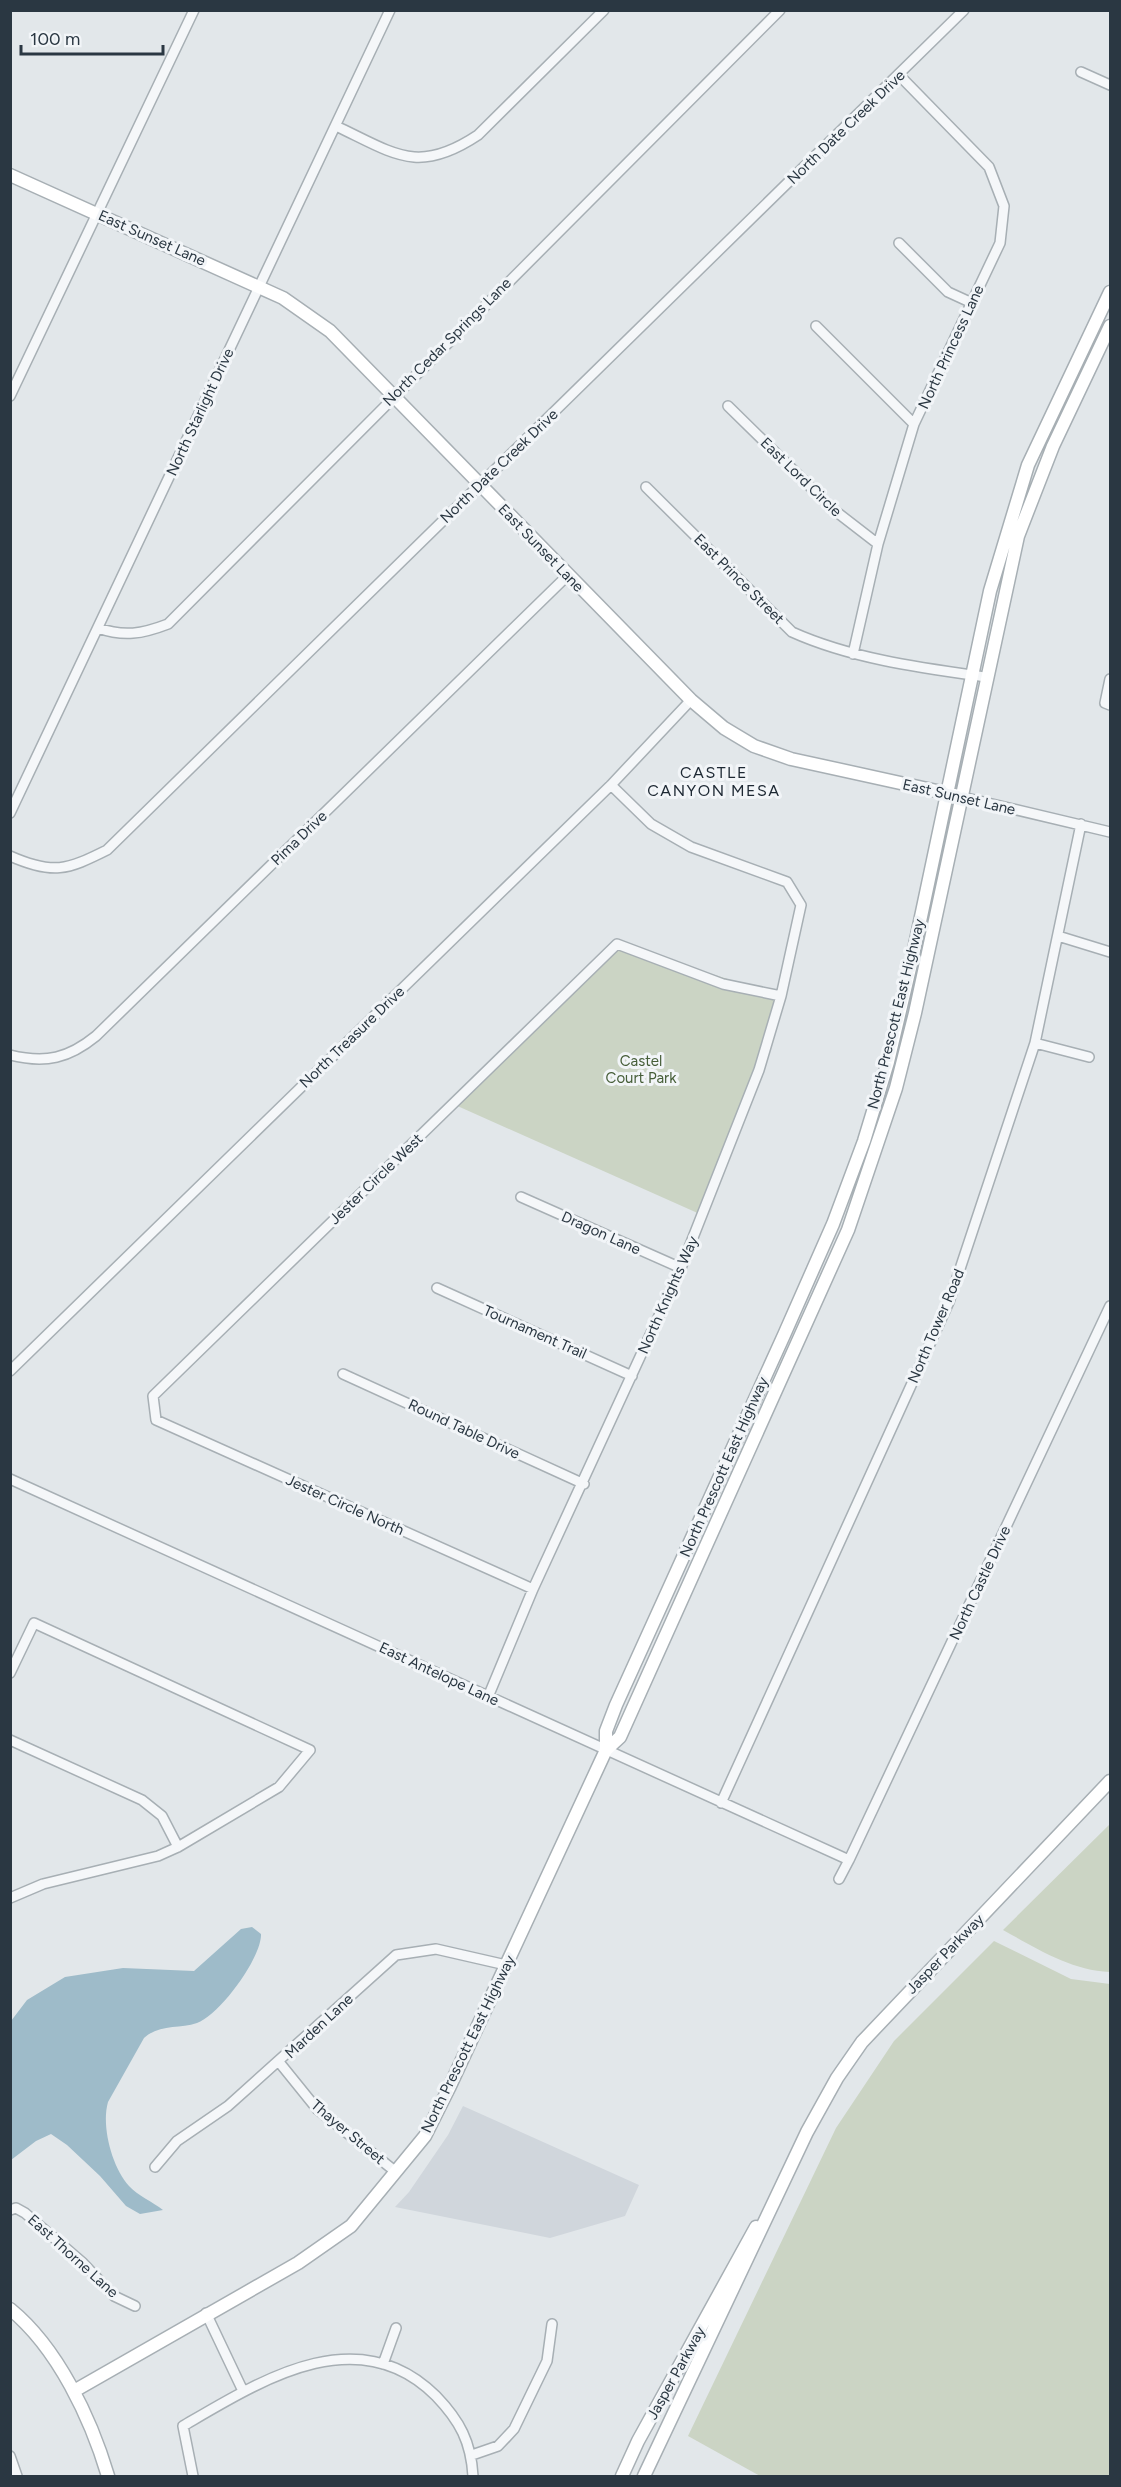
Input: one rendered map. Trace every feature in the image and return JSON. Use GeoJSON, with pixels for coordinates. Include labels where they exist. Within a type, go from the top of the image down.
{"type":"FeatureCollection","features":[{"type":"Feature","properties":{"kind":"street"},"geometry":{"type":"LineString","coordinates":[[10,396],[194,10]]}},
{"type":"Feature","properties":{"kind":"street","name":"North Starlight Drive"},"geometry":{"type":"LineString","coordinates":[[10,813],[390,10]]}},
{"type":"Feature","properties":{"kind":"street"},"geometry":{"type":"LineString","coordinates":[[336,126],[392,153],[412,158],[434,158],[455,151],[478,135],[604,10]]}},
{"type":"Feature","properties":{"kind":"street","name":"North Cedar Springs Lane"},"geometry":{"type":"LineString","coordinates":[[98,628],[119,635],[144,633],[168,624],[780,10]]}},
{"type":"Feature","properties":{"kind":"street","name":"North Date Creek Drive"},"geometry":{"type":"LineString","coordinates":[[10,856],[52,870],[78,865],[108,850],[964,10]]}},
{"type":"Feature","properties":{"kind":"street"},"geometry":{"type":"LineString","coordinates":[[1081,72],[1110,85]]}},
{"type":"Feature","properties":{"kind":"street","name":"North Princess Lane"},"geometry":{"type":"LineString","coordinates":[[854,654],[878,544],[914,424],[1000,243],[1004,206],[989,167],[899,75]]}},
{"type":"Feature","properties":{"kind":"street","name":"East Sunset Lane"},"geometry":{"type":"LineString","coordinates":[[10,175],[260,287],[297,306],[330,331],[691,700],[724,728],[754,746],[791,759],[1110,832]]}},
{"type":"Feature","properties":{"kind":"street"},"geometry":{"type":"LineString","coordinates":[[899,243],[948,292],[972,303]]}},
{"type":"Feature","properties":{"kind":"street","name":"North Prescott East Highway"},"geometry":{"type":"LineString","coordinates":[[74,2391],[298,2262],[351,2226],[425,2136],[606,1750],[621,1737],[848,1230],[896,1088],[915,1013],[956,795],[973,675],[990,591],[1028,465],[1110,292]]}},
{"type":"Feature","properties":{"kind":"street"},"geometry":{"type":"LineString","coordinates":[[816,326],[914,424]]}},
{"type":"Feature","properties":{"kind":"street","name":"North Prescott East Highway"},"geometry":{"type":"LineString","coordinates":[[606,1750],[606,1731],[616,1705],[743,1428],[833,1224],[861,1149],[888,1062],[986,677],[1018,536],[1040,477],[1110,326]]}},
{"type":"Feature","properties":{"kind":"street"},"geometry":{"type":"LineString","coordinates":[[1065,387],[1078,393]]}},
{"type":"Feature","properties":{"kind":"street","name":"East Lord Circle"},"geometry":{"type":"LineString","coordinates":[[728,406],[834,510],[878,544]]}},
{"type":"Feature","properties":{"kind":"street","name":"East Prince Street"},"geometry":{"type":"LineString","coordinates":[[646,487],[792,632],[814,642],[854,654],[986,677]]}},
{"type":"Feature","properties":{"kind":"street","name":"Pima Drive"},"geometry":{"type":"LineString","coordinates":[[10,1055],[35,1059],[53,1058],[75,1053],[96,1036],[568,575]]}},
{"type":"Feature","properties":{"kind":"street"},"geometry":{"type":"LineString","coordinates":[[1108,704],[1110,679]]}},
{"type":"Feature","properties":{"kind":"street","name":"North Treasure Drive"},"geometry":{"type":"LineString","coordinates":[[10,1371],[610,785],[691,700]]}},
{"type":"Feature","properties":{"kind":"street","name":"North Knights Way"},"geometry":{"type":"LineString","coordinates":[[488,1697],[533,1589],[584,1484],[681,1268],[759,1070],[781,996],[801,905],[787,882],[691,847],[651,824],[610,785]]}},
{"type":"Feature","properties":{"kind":"street","name":"North Tower Road"},"geometry":{"type":"LineString","coordinates":[[721,1803],[949,1302],[1035,1043],[1081,825]]}},
{"type":"Feature","properties":{"kind":"street"},"geometry":{"type":"LineString","coordinates":[[1058,936],[1110,951]]}},
{"type":"Feature","properties":{"kind":"street","name":"Jester Circle West"},"geometry":{"type":"LineString","coordinates":[[156,1420],[153,1396],[617,944],[723,984],[781,996]]}},
{"type":"Feature","properties":{"kind":"street"},"geometry":{"type":"LineString","coordinates":[[1035,1043],[1089,1057]]}},
{"type":"Feature","properties":{"kind":"street"},"geometry":{"type":"LineString","coordinates":[[861,1149],[874,1154]]}},
{"type":"Feature","properties":{"kind":"street","name":"Dragon Lane"},"geometry":{"type":"LineString","coordinates":[[521,1197],[681,1268]]}},
{"type":"Feature","properties":{"kind":"street","name":"Tournament Trail"},"geometry":{"type":"LineString","coordinates":[[437,1288],[632,1376]]}},
{"type":"Feature","properties":{"kind":"street","name":"North Castle Drive"},"geometry":{"type":"LineString","coordinates":[[849,1860],[1110,1306]]}},
{"type":"Feature","properties":{"kind":"street","name":"Round Table Drive"},"geometry":{"type":"LineString","coordinates":[[343,1374],[584,1484]]}},
{"type":"Feature","properties":{"kind":"street","name":"Jester Circle North"},"geometry":{"type":"LineString","coordinates":[[156,1420],[533,1589]]}},
{"type":"Feature","properties":{"kind":"street"},"geometry":{"type":"LineString","coordinates":[[743,1428],[757,1435]]}},
{"type":"Feature","properties":{"kind":"street","name":"East Antelope Lane"},"geometry":{"type":"LineString","coordinates":[[10,1479],[849,1860]]}},
{"type":"Feature","properties":{"kind":"street"},"geometry":{"type":"LineString","coordinates":[[10,1673],[34,1623],[310,1750],[279,1787],[178,1847],[158,1856],[43,1884],[11,1897]]}},
{"type":"Feature","properties":{"kind":"street"},"geometry":{"type":"LineString","coordinates":[[10,1740],[142,1800],[162,1816],[178,1847]]}},
{"type":"Feature","properties":{"kind":"street","name":"Jasper Parkway"},"geometry":{"type":"LineString","coordinates":[[622,2476],[638,2441],[837,2078],[862,2042],[1110,1781]]}},
{"type":"Feature","properties":{"kind":"street"},"geometry":{"type":"LineString","coordinates":[[839,1879],[849,1860]]}},
{"type":"Feature","properties":{"kind":"street","name":"Marden Lane"},"geometry":{"type":"LineString","coordinates":[[155,2167],[177,2140],[228,2106],[396,1955],[436,1949],[506,1965]]}},
{"type":"Feature","properties":{"kind":"street","name":"Thayer Street"},"geometry":{"type":"LineString","coordinates":[[279,2062],[317,2109],[396,2172]]}},
{"type":"Feature","properties":{"kind":"street","name":"Jasper Parkway"},"geometry":{"type":"LineString","coordinates":[[644,2476],[802,2145]]}},
{"type":"Feature","properties":{"kind":"street","name":"East Thorne Lane"},"geometry":{"type":"LineString","coordinates":[[10,2210],[16,2208],[25,2213],[83,2263],[114,2296],[135,2306]]}},
{"type":"Feature","properties":{"kind":"street"},"geometry":{"type":"LineString","coordinates":[[10,2308],[45,2346],[74,2391],[98,2442],[108,2476]]}},
{"type":"Feature","properties":{"kind":"street"},"geometry":{"type":"LineString","coordinates":[[206,2313],[243,2391]]}},
{"type":"Feature","properties":{"kind":"street"},"geometry":{"type":"LineString","coordinates":[[472,2455],[498,2446],[514,2429],[547,2361],[552,2324]]}},
{"type":"Feature","properties":{"kind":"street"},"geometry":{"type":"LineString","coordinates":[[383,2364],[396,2328]]}},
{"type":"Feature","properties":{"kind":"street"},"geometry":{"type":"LineString","coordinates":[[193,2476],[183,2426],[243,2391],[306,2364],[339,2357],[383,2364],[418,2378],[456,2417],[472,2455],[473,2476]]}},
{"type":"Feature","properties":{"kind":"street"},"geometry":{"type":"LineString","coordinates":[[10,2456],[16,2476]]}},
{"type":"Feature","properties":{"kind":"shaded area"},"geometry":{"type":"Polygon","coordinates":[[[463,2106],[639,2185],[625,2216],[550,2238],[395,2207],[409,2192],[448,2135],[463,2106]]]}},
{"type":"Feature","properties":{"kind":"green space","name":"Castel Court Park"},"geometry":{"type":"Polygon","coordinates":[[[617,944],[781,996],[702,1215],[453,1104],[617,944]]]}},
{"type":"Feature","properties":{"kind":"green space"},"geometry":{"type":"Polygon","coordinates":[[[1110,1824],[1110,1972],[1068,1963],[1003,1930],[1110,1824]]]}},
{"type":"Feature","properties":{"kind":"green space"},"geometry":{"type":"Polygon","coordinates":[[[994,1941],[1071,1979],[1110,1984],[1110,2476],[760,2476],[688,2436],[836,2128],[894,2041],[994,1941]]]}},
{"type":"Feature","properties":{"kind":"water"},"geometry":{"type":"Polygon","coordinates":[[[252,1927],[261,1934],[255,1956],[228,1997],[217,2009],[197,2023],[163,2029],[144,2038],[108,2102],[107,2134],[113,2157],[123,2178],[132,2189],[163,2210],[140,2214],[126,2206],[100,2176],[67,2145],[51,2134],[36,2141],[11,2160],[11,2021],[27,2000],[65,1977],[123,1968],[194,1971],[241,1929],[252,1927]]]}},
{"type":"Feature","properties":{"kind":"district","name":"CASTLE CANYON MESA"},"geometry":{"type":"Point","coordinates":[714,781]}}]}
